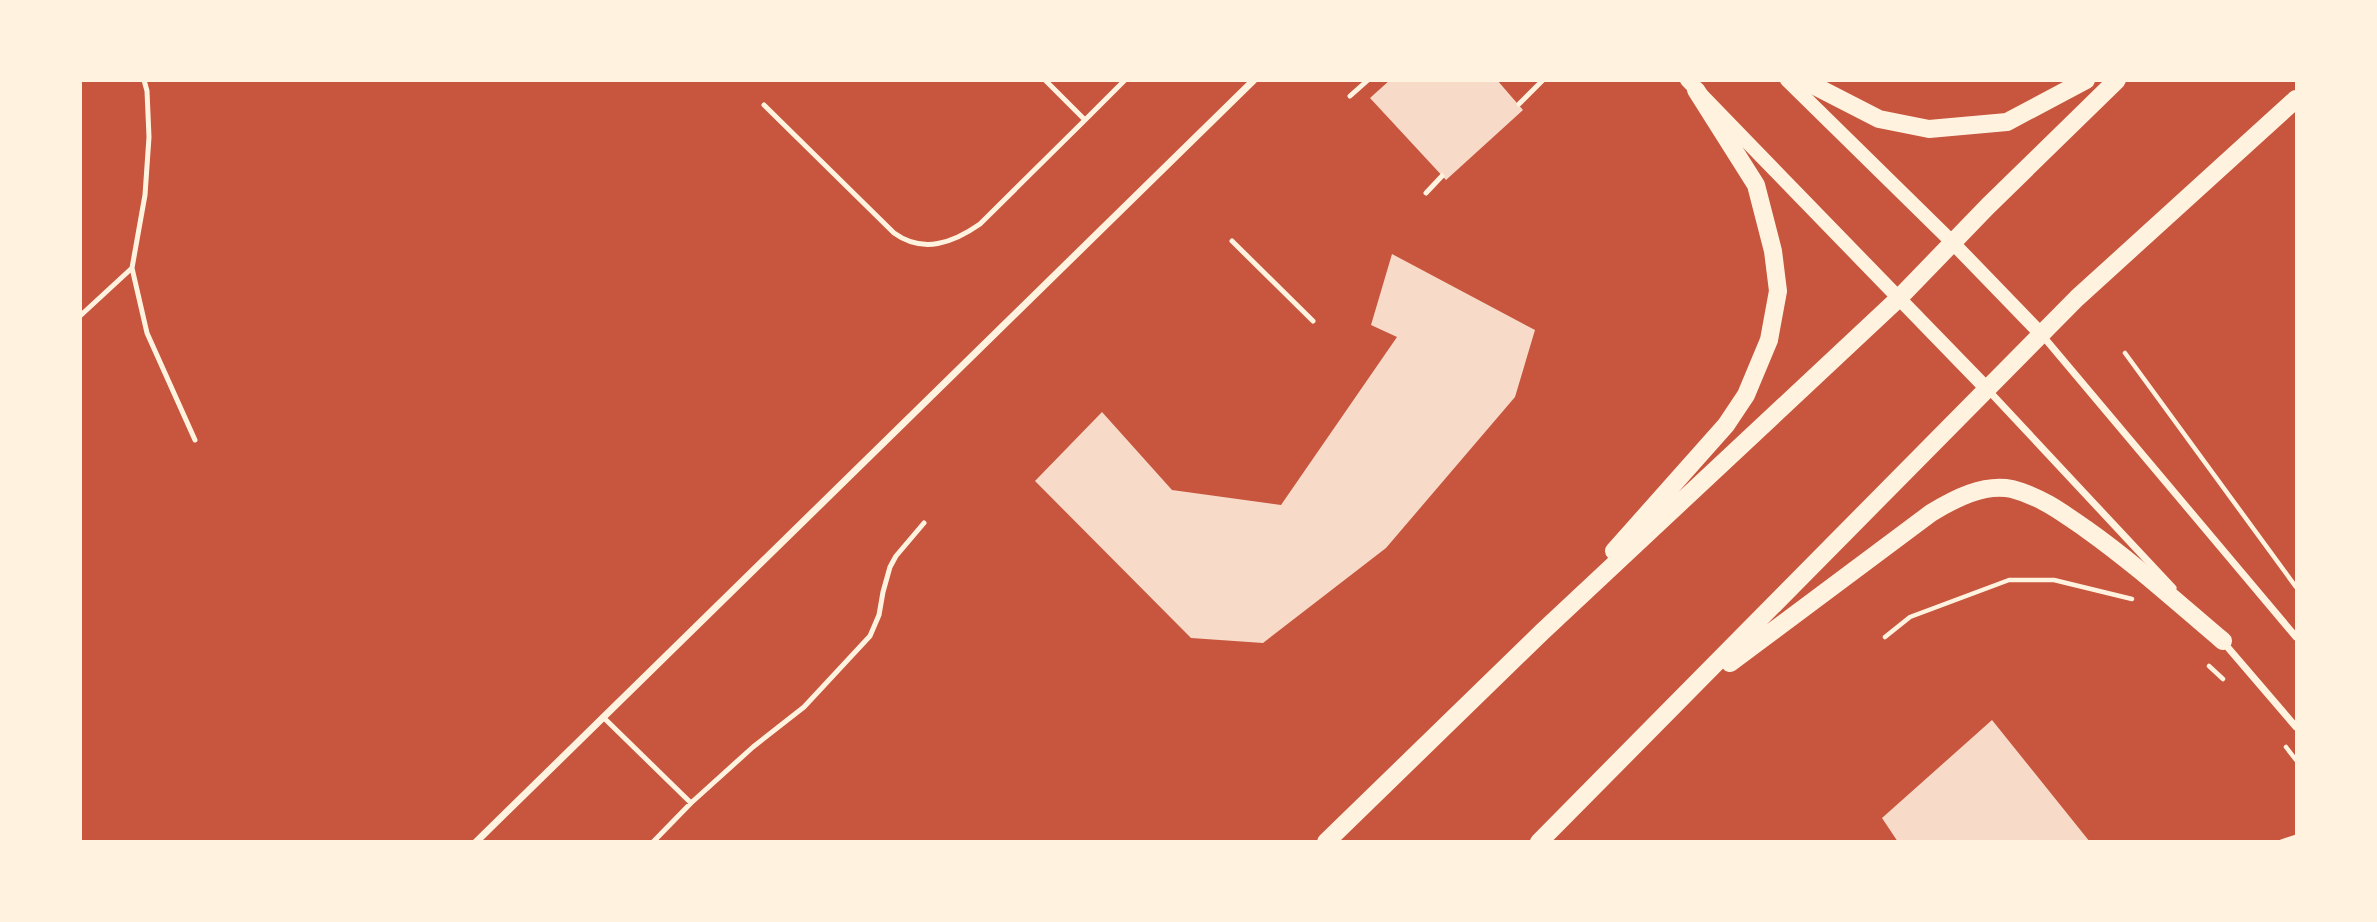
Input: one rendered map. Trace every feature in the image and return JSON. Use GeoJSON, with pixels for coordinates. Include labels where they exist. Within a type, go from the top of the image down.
{"type":"FeatureCollection","features":[{"type":"Feature","properties":{"kind":"main road"},"geometry":{"type":"LineString","coordinates":[[1787,80],[1952,242],[2041,334]]}},
{"type":"Feature","properties":{"kind":"main road"},"geometry":{"type":"LineString","coordinates":[[1803,80],[1879,119],[1929,129],[2007,122],[2086,80]]}},
{"type":"Feature","properties":{"kind":"main road"},"geometry":{"type":"LineString","coordinates":[[1326,842],[1542,632],[1899,298],[1952,242],[2117,80]]}},
{"type":"Feature","properties":{"kind":"main road"},"geometry":{"type":"LineString","coordinates":[[1692,85],[1987,389]]}},
{"type":"Feature","properties":{"kind":"main road"},"geometry":{"type":"LineString","coordinates":[[1542,632],[1726,425],[1746,395],[1769,340],[1778,291],[1773,251],[1756,185],[1692,85]]}},
{"type":"Feature","properties":{"kind":"main road"},"geometry":{"type":"LineString","coordinates":[[1539,842],[2077,298],[2297,99]]}},
{"type":"Feature","properties":{"kind":"main road"},"geometry":{"type":"LineString","coordinates":[[1683,698],[1931,513],[1955,499],[1992,489],[2011,489],[2050,504],[2123,555],[2223,641]]}},
{"type":"Feature","properties":{"kind":"street"},"geometry":{"type":"LineString","coordinates":[[476,842],[1254,80]]}},
{"type":"Feature","properties":{"kind":"street"},"geometry":{"type":"LineString","coordinates":[[2041,334],[2296,636]]}},
{"type":"Feature","properties":{"kind":"street"},"geometry":{"type":"LineString","coordinates":[[1987,389],[2223,641],[2297,727]]}},
{"type":"Feature","properties":{"kind":"lane"},"geometry":{"type":"LineString","coordinates":[[144,80],[149,138],[145,195],[132,268],[147,333],[195,440]]}},
{"type":"Feature","properties":{"kind":"lane"},"geometry":{"type":"LineString","coordinates":[[1045,80],[1085,120]]}},
{"type":"Feature","properties":{"kind":"lane"},"geometry":{"type":"LineString","coordinates":[[764,105],[894,233],[905,241],[926,246],[963,236],[980,224],[1125,80]]}},
{"type":"Feature","properties":{"kind":"lane"},"geometry":{"type":"LineString","coordinates":[[1350,96],[1368,80]]}},
{"type":"Feature","properties":{"kind":"lane"},"geometry":{"type":"LineString","coordinates":[[1519,104],[1543,80]]}},
{"type":"Feature","properties":{"kind":"lane"},"geometry":{"type":"LineString","coordinates":[[1426,193],[1442,176]]}},
{"type":"Feature","properties":{"kind":"lane"},"geometry":{"type":"LineString","coordinates":[[1232,241],[1313,321]]}},
{"type":"Feature","properties":{"kind":"lane"},"geometry":{"type":"LineString","coordinates":[[80,316],[132,268]]}},
{"type":"Feature","properties":{"kind":"lane"},"geometry":{"type":"LineString","coordinates":[[653,842],[691,803],[753,747],[804,707],[870,636],[879,615],[890,567],[924,523]]}},
{"type":"Feature","properties":{"kind":"lane"},"geometry":{"type":"LineString","coordinates":[[603,717],[691,803]]}},
{"type":"Feature","properties":{"kind":"lane"},"geometry":{"type":"LineString","coordinates":[[2281,842],[2297,837]]}},
{"type":"Feature","properties":{"kind":"path"},"geometry":{"type":"LineString","coordinates":[[2125,354],[2297,587]]}},
{"type":"Feature","properties":{"kind":"path"},"geometry":{"type":"LineString","coordinates":[[1885,637],[1910,617],[2009,580],[2054,580],[2138,600]]}},
{"type":"Feature","properties":{"kind":"path"},"geometry":{"type":"LineString","coordinates":[[2207,663],[2226,681]]}},
{"type":"Feature","properties":{"kind":"path"},"geometry":{"type":"LineString","coordinates":[[2280,740],[2297,760]]}},
{"type":"Feature","properties":{"kind":"building"},"geometry":{"type":"Polygon","coordinates":[[[1390,80],[1497,80],[1523,110],[1446,180],[1370,98],[1390,80]]]}},
{"type":"Feature","properties":{"kind":"building"},"geometry":{"type":"Polygon","coordinates":[[[1392,254],[1535,330],[1515,397],[1386,548],[1263,643],[1191,638],[1035,481],[1102,412],[1172,490],[1281,505],[1397,337],[1371,325],[1392,254]]]}},
{"type":"Feature","properties":{"kind":"building"},"geometry":{"type":"Polygon","coordinates":[[[1992,720],[2090,842],[1898,842],[1882,818],[1992,720]]]}}]}
